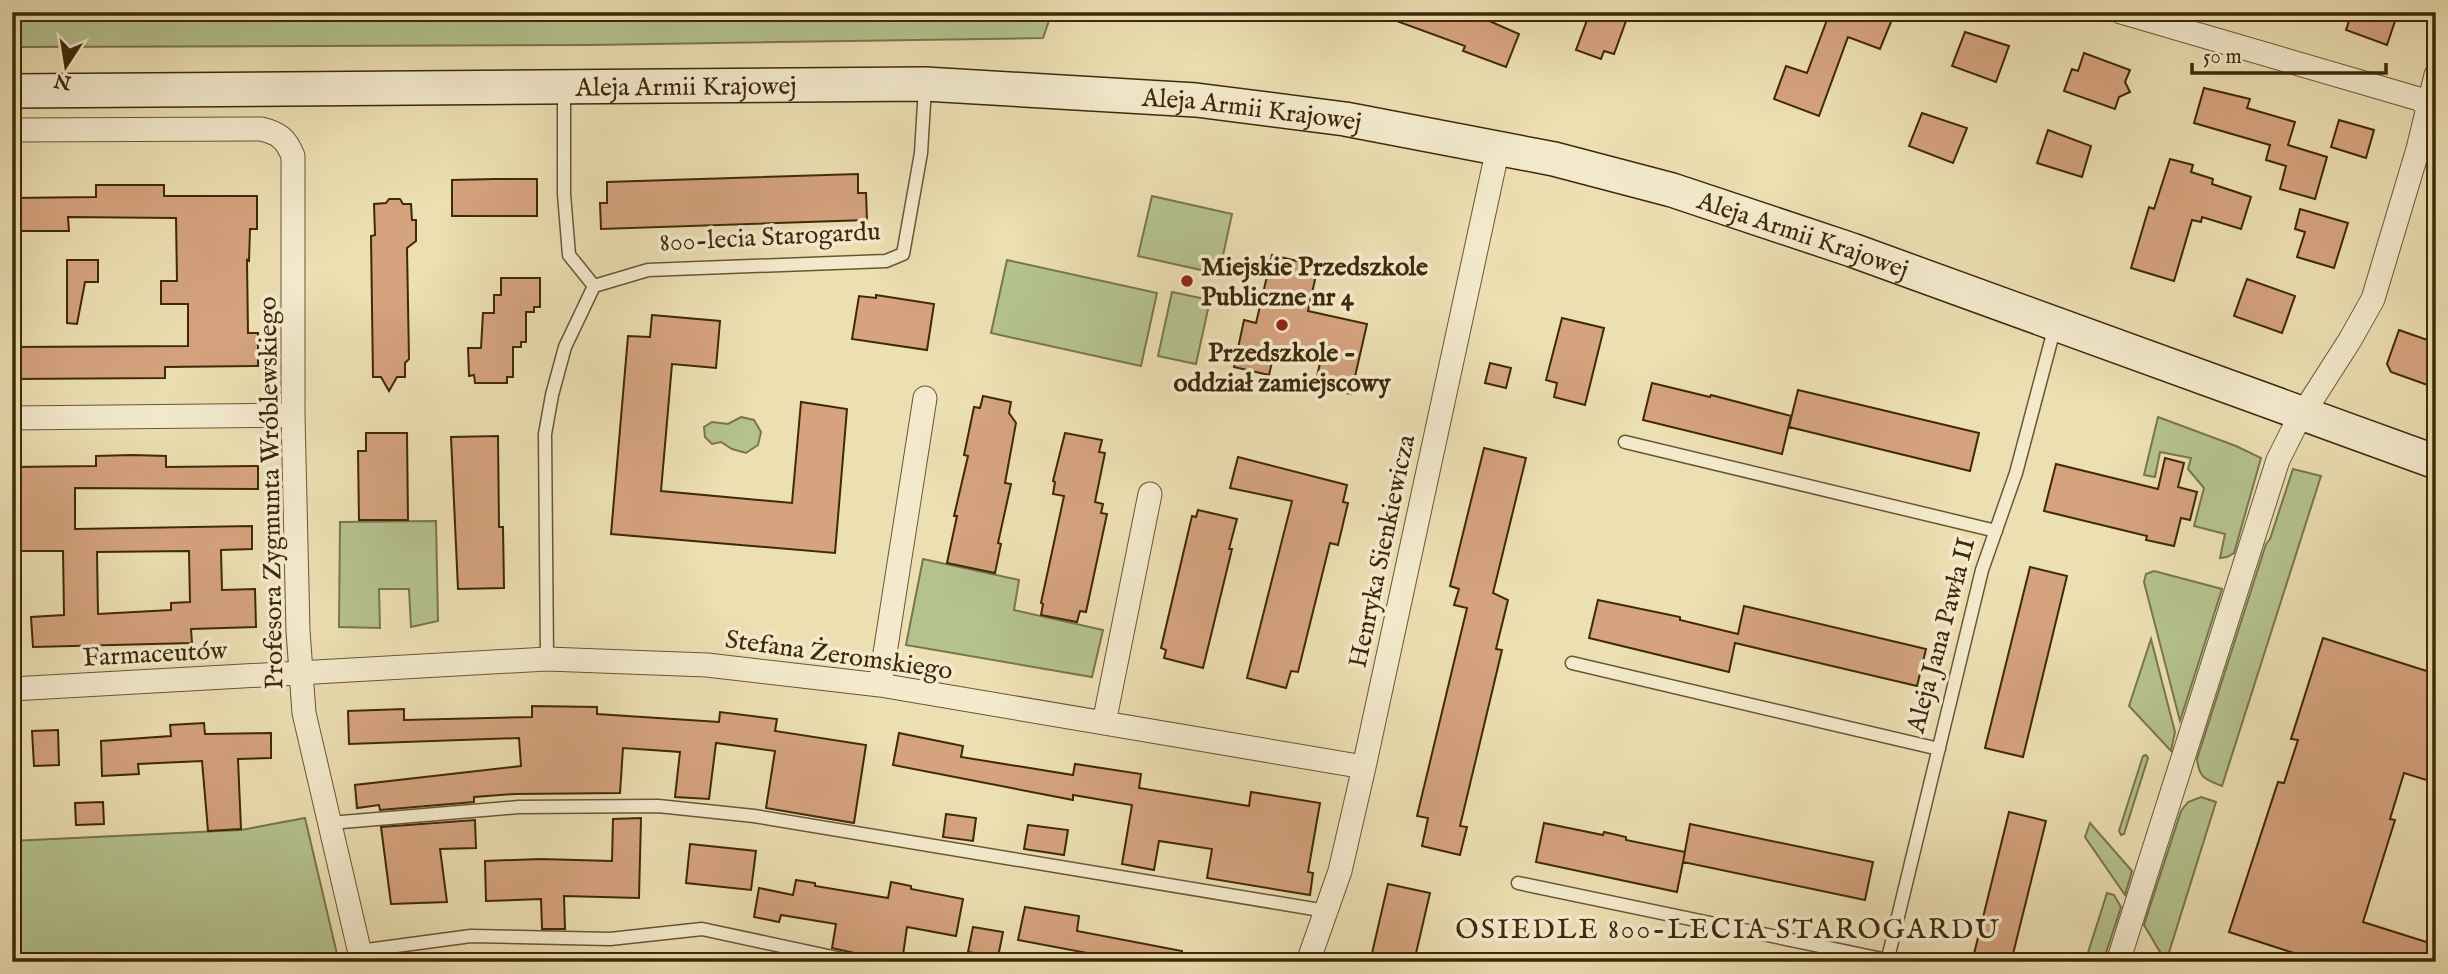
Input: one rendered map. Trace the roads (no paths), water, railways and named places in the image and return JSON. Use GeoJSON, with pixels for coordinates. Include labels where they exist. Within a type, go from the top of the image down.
{"type":"FeatureCollection","features":[{"type":"Feature","properties":{"kind":"main road","name":"Aleja Armii Krajowej"},"geometry":{"type":"LineString","coordinates":[[12,91],[925,84],[1196,100],[1345,119],[1554,159],[1672,190],[1852,250],[2436,462]]}},
{"type":"Feature","properties":{"kind":"street"},"geometry":{"type":"LineString","coordinates":[[2121,12],[2396,91],[2419,99],[2432,110]]}},
{"type":"Feature","properties":{"kind":"street"},"geometry":{"type":"LineString","coordinates":[[2118,962],[2275,468],[2282,450],[2373,299],[2432,110],[2436,75]]}},
{"type":"Feature","properties":{"kind":"street","name":"Profesora Zygmunta Wróblewskiego"},"geometry":{"type":"LineString","coordinates":[[12,130],[261,129],[277,133],[288,144],[293,156],[293,415],[298,631],[304,713],[361,956]]}},
{"type":"Feature","properties":{"kind":"street","name":"Henryka Sienkiewicza"},"geometry":{"type":"LineString","coordinates":[[1308,962],[1340,871],[1498,148]]}},
{"type":"Feature","properties":{"kind":"street"},"geometry":{"type":"LineString","coordinates":[[880,685],[925,398]]}},
{"type":"Feature","properties":{"kind":"street"},"geometry":{"type":"LineString","coordinates":[[12,418],[293,415]]}},
{"type":"Feature","properties":{"kind":"street"},"geometry":{"type":"LineString","coordinates":[[1104,723],[1150,494]]}},
{"type":"Feature","properties":{"kind":"street","name":"Stefana Żeromskiego"},"geometry":{"type":"LineString","coordinates":[[301,672],[547,659],[707,665],[880,685],[1364,767]]}},
{"type":"Feature","properties":{"kind":"street","name":"Farmaceutów"},"geometry":{"type":"LineString","coordinates":[[12,689],[301,672]]}},
{"type":"Feature","properties":{"kind":"lane","name":"800-lecia Starogardu"},"geometry":{"type":"LineString","coordinates":[[594,286],[648,270],[886,261],[903,254],[921,153],[925,84]]}},
{"type":"Feature","properties":{"kind":"lane"},"geometry":{"type":"LineString","coordinates":[[547,659],[545,434],[565,347],[594,286],[569,255],[564,194],[564,87]]}},
{"type":"Feature","properties":{"kind":"lane","name":"Aleja Jana Pawła II"},"geometry":{"type":"LineString","coordinates":[[1887,961],[1982,570],[2016,473],[2055,325]]}},
{"type":"Feature","properties":{"kind":"lane"},"geometry":{"type":"LineString","coordinates":[[1625,442],[1996,531]]}},
{"type":"Feature","properties":{"kind":"lane"},"geometry":{"type":"LineString","coordinates":[[1572,663],[1939,749]]}},
{"type":"Feature","properties":{"kind":"lane"},"geometry":{"type":"LineString","coordinates":[[330,823],[519,807],[657,806],[754,816],[1326,911]]}},
{"type":"Feature","properties":{"kind":"lane"},"geometry":{"type":"LineString","coordinates":[[1518,884],[1887,961]]}},
{"type":"Feature","properties":{"kind":"lane"},"geometry":{"type":"LineString","coordinates":[[361,956],[471,936],[610,939],[702,929],[856,962]]}},
{"type":"Feature","properties":{"kind":"place","name":"Miejskie Przedszkole Publiczne nr 4"},"geometry":{"type":"Point","coordinates":[1187,281]}},
{"type":"Feature","properties":{"kind":"place","name":"Przedszkole - oddział zamiejscowy"},"geometry":{"type":"Point","coordinates":[1282,325]}},
{"type":"Feature","properties":{"kind":"district","name":"OSIEDLE 800-LECIA STAROGARDU"},"geometry":{"type":"Point","coordinates":[1728,928]}}]}
